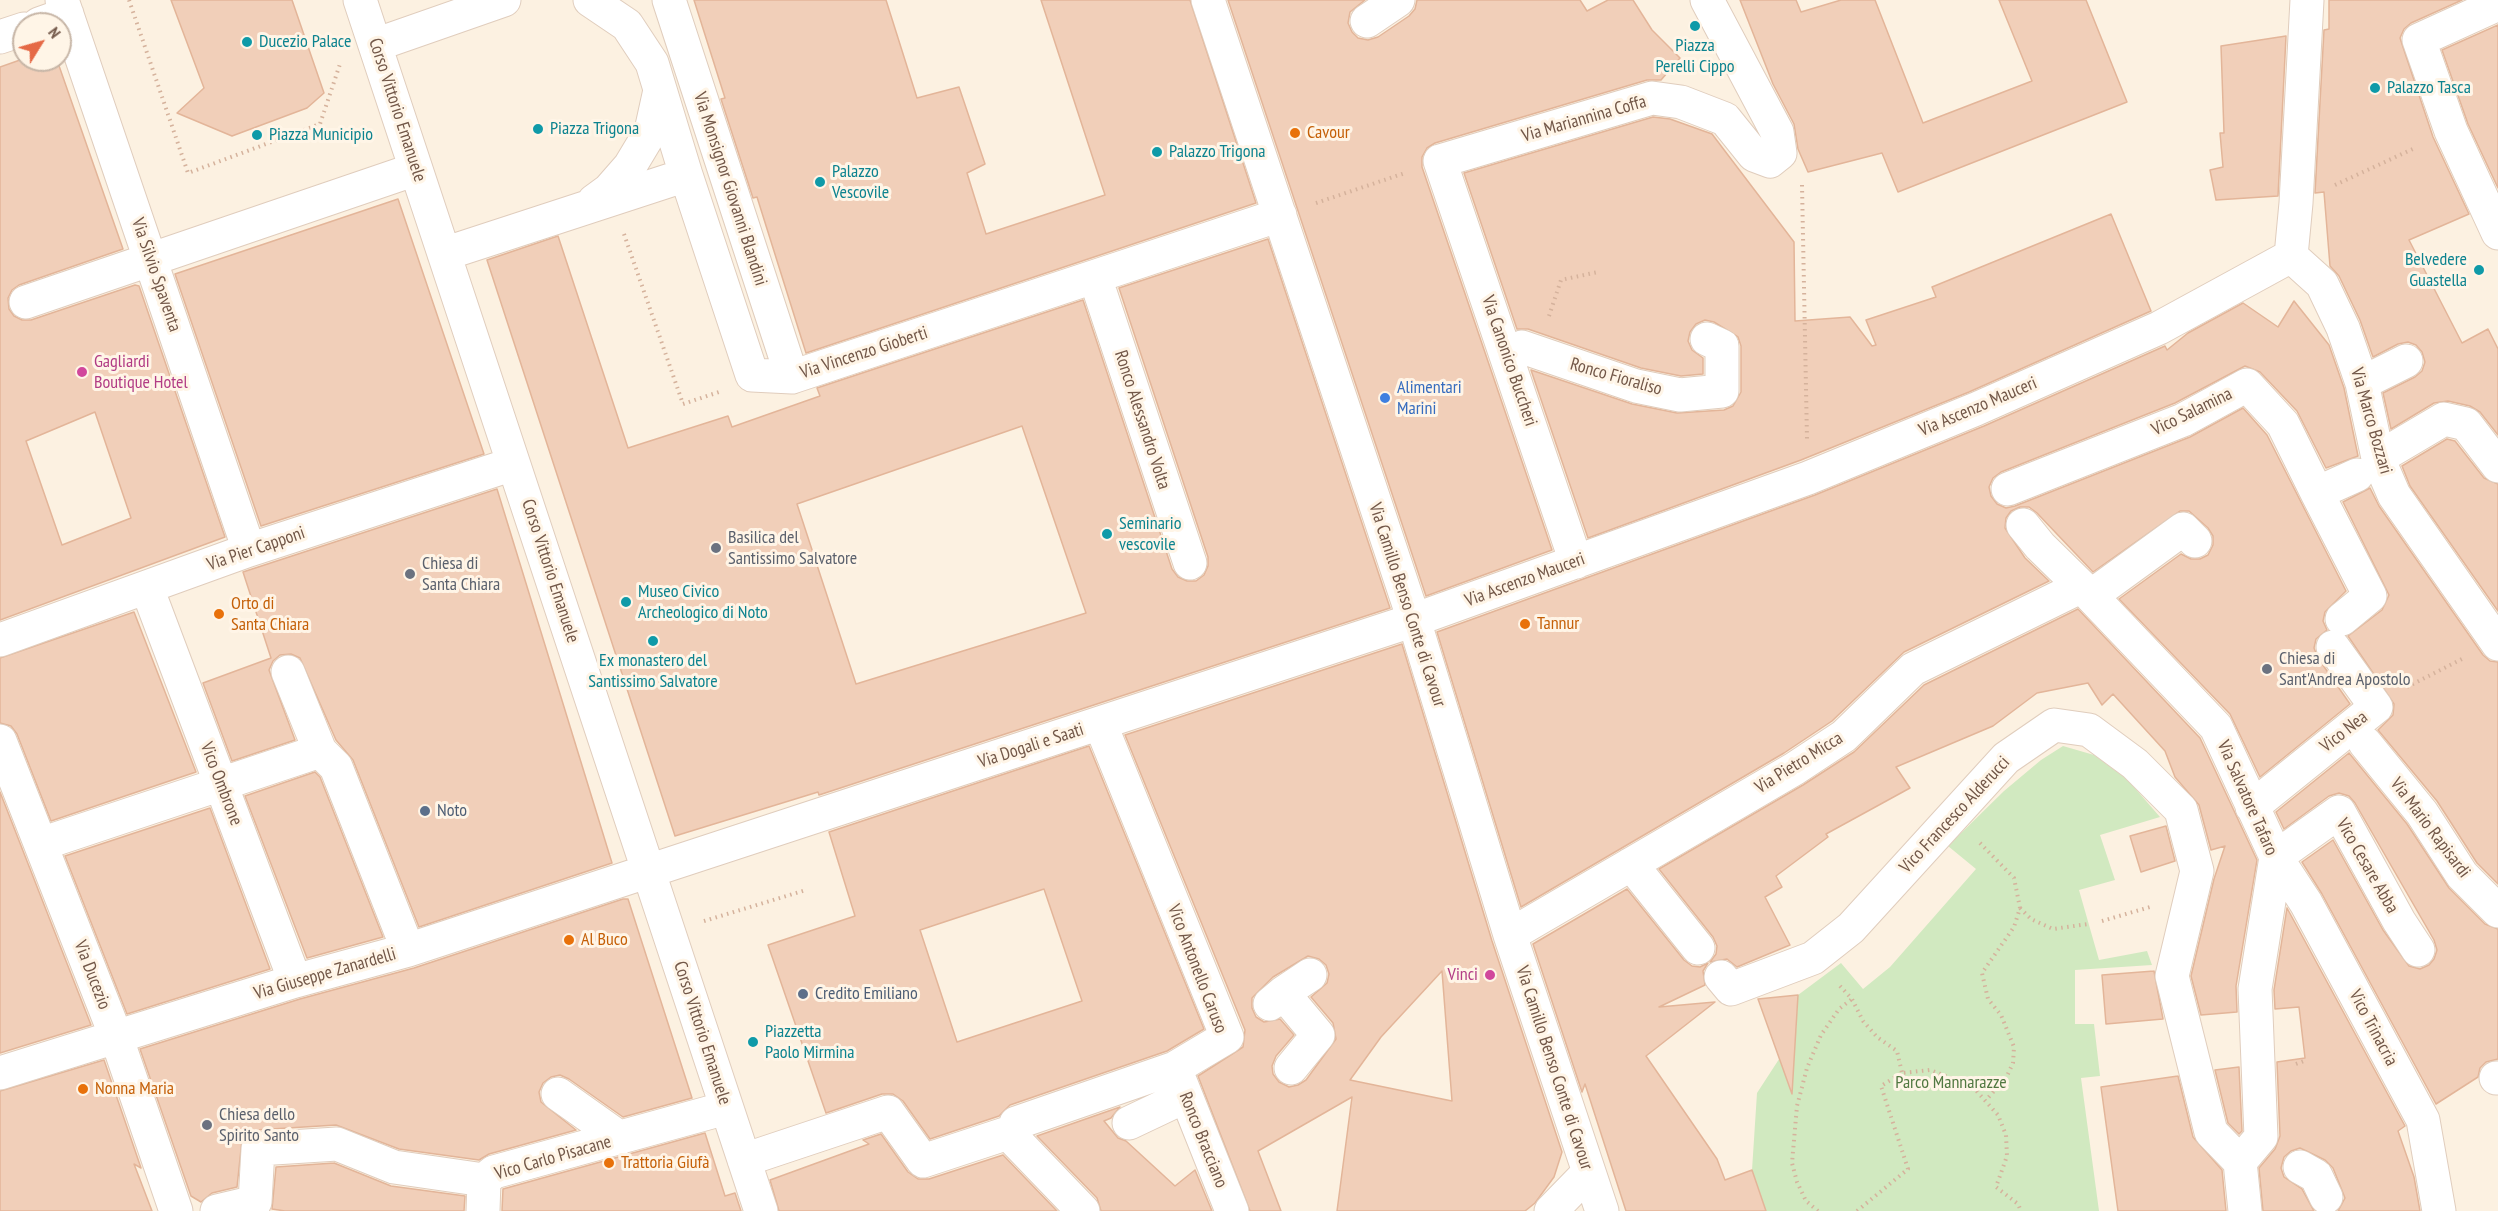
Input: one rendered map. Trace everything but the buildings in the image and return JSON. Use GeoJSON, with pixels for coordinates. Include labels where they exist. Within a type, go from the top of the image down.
{"type":"FeatureCollection","features":[{"type":"Feature","properties":{"kind":"street","name":"Corso Vittorio Emanuele"},"geometry":{"type":"LineString","coordinates":[[360,0],[761,1211]]}},
{"type":"Feature","properties":{"kind":"street"},"geometry":{"type":"LineString","coordinates":[[375,45],[504,0]]}},
{"type":"Feature","properties":{"kind":"street"},"geometry":{"type":"LineString","coordinates":[[590,0],[627,25],[652,63],[747,360]]}},
{"type":"Feature","properties":{"kind":"street","name":"Via Monsignor Giovanni Blandini"},"geometry":{"type":"LineString","coordinates":[[669,0],[792,377]]}},
{"type":"Feature","properties":{"kind":"street","name":"Via Camillo Benso Conte di Cavour"},"geometry":{"type":"LineString","coordinates":[[1208,0],[1414,620],[1510,935],[1602,1211]]}},
{"type":"Feature","properties":{"kind":"street"},"geometry":{"type":"LineString","coordinates":[[1367,21],[1398,0]]}},
{"type":"Feature","properties":{"kind":"street"},"geometry":{"type":"LineString","coordinates":[[1707,0],[1723,35],[1777,132],[1780,153]]}},
{"type":"Feature","properties":{"kind":"street"},"geometry":{"type":"LineString","coordinates":[[2291,256],[2307,0]]}},
{"type":"Feature","properties":{"kind":"street"},"geometry":{"type":"LineString","coordinates":[[2498,4],[2462,10],[2419,40],[2451,131],[2498,232]]}},
{"type":"Feature","properties":{"kind":"street","name":"Via Silvio Spaventa"},"geometry":{"type":"LineString","coordinates":[[72,55],[150,258],[249,550]]}},
{"type":"Feature","properties":{"kind":"street"},"geometry":{"type":"LineString","coordinates":[[585,208],[609,190],[630,166],[651,131],[660,90]]}},
{"type":"Feature","properties":{"kind":"street","name":"Via Mariannina Coffa"},"geometry":{"type":"LineString","coordinates":[[1440,161],[1652,98],[1682,102],[1725,119],[1754,154],[1770,161],[1780,153]]}},
{"type":"Feature","properties":{"kind":"street","name":"Via Canonico Buccheri"},"geometry":{"type":"LineString","coordinates":[[1440,161],[1576,562]]}},
{"type":"Feature","properties":{"kind":"street"},"geometry":{"type":"LineString","coordinates":[[26,302],[416,169]]}},
{"type":"Feature","properties":{"kind":"street"},"geometry":{"type":"LineString","coordinates":[[444,254],[686,175]]}},
{"type":"Feature","properties":{"kind":"street","name":"Via Vincenzo Gioberti"},"geometry":{"type":"LineString","coordinates":[[747,360],[752,375],[792,377],[1280,216]]}},
{"type":"Feature","properties":{"kind":"street","name":"Via Ascenzo Mauceri"},"geometry":{"type":"LineString","coordinates":[[1414,620],[1808,478],[1976,409],[2159,328],[2291,256]]}},
{"type":"Feature","properties":{"kind":"street","name":"Via Marco Bozzari"},"geometry":{"type":"LineString","coordinates":[[2291,256],[2322,284],[2343,328],[2361,383],[2367,467],[2394,495],[2498,644]]}},
{"type":"Feature","properties":{"kind":"street","name":"Ronco Alessandro Volta"},"geometry":{"type":"LineString","coordinates":[[1095,277],[1190,563]]}},
{"type":"Feature","properties":{"kind":"street","name":"Ronco Fioraliso"},"geometry":{"type":"LineString","coordinates":[[1529,350],[1636,386],[1680,395],[1722,391],[1722,346],[1707,339]]}},
{"type":"Feature","properties":{"kind":"street"},"geometry":{"type":"LineString","coordinates":[[2361,383],[2406,361]]}},
{"type":"Feature","properties":{"kind":"street","name":"Vico Salamina"},"geometry":{"type":"LineString","coordinates":[[2008,489],[2183,420],[2247,385],[2283,424],[2317,493]]}},
{"type":"Feature","properties":{"kind":"street"},"geometry":{"type":"LineString","coordinates":[[2376,707],[2338,633],[2370,596],[2317,493],[2367,467],[2444,418],[2466,424],[2498,466]]}},
{"type":"Feature","properties":{"kind":"street","name":"Via Pier Capponi"},"geometry":{"type":"LineString","coordinates":[[0,640],[249,550],[513,464]]}},
{"type":"Feature","properties":{"kind":"street","name":"Via Salvatore Tafaro"},"geometry":{"type":"LineString","coordinates":[[2023,525],[2040,546],[2216,727],[2277,857],[2255,989],[2261,1137],[2240,1162]]}},
{"type":"Feature","properties":{"kind":"street","name":"Via Pietro Micca"},"geometry":{"type":"LineString","coordinates":[[1510,935],[1794,769],[1844,736],[1912,669],[2086,591],[2183,530],[2195,541]]}},
{"type":"Feature","properties":{"kind":"street","name":"Vico Ombrone"},"geometry":{"type":"LineString","coordinates":[[147,588],[295,981]]}},
{"type":"Feature","properties":{"kind":"street","name":"Via Dogali e Saati"},"geometry":{"type":"LineString","coordinates":[[649,872],[1414,620]]}},
{"type":"Feature","properties":{"kind":"street"},"geometry":{"type":"LineString","coordinates":[[288,672],[320,751],[336,767],[408,950]]}},
{"type":"Feature","properties":{"kind":"street","name":"Vico Nea"},"geometry":{"type":"LineString","coordinates":[[2252,807],[2376,707]]}},
{"type":"Feature","properties":{"kind":"street","name":"Vico Antonello Caruso"},"geometry":{"type":"LineString","coordinates":[[1016,1123],[1180,1082],[1227,1037],[1100,723]]}},
{"type":"Feature","properties":{"kind":"street","name":"Vico Francesco Alderucci"},"geometry":{"type":"LineString","coordinates":[[1721,977],[1731,989],[1813,958],[1851,928],[2006,758],[2054,725],[2089,730],[2135,764],[2181,810],[2197,871],[2172,976],[2211,1132],[2240,1162]]}},
{"type":"Feature","properties":{"kind":"street","name":"Via Ducezio"},"geometry":{"type":"LineString","coordinates":[[0,741],[117,1039],[176,1211]]}},
{"type":"Feature","properties":{"kind":"street","name":"Via Mario Rapisardi"},"geometry":{"type":"LineString","coordinates":[[2365,743],[2422,813],[2462,875],[2498,911]]}},
{"type":"Feature","properties":{"kind":"street"},"geometry":{"type":"LineString","coordinates":[[41,844],[320,751]]}},
{"type":"Feature","properties":{"kind":"street","name":"Vico Cesare Abba"},"geometry":{"type":"LineString","coordinates":[[2277,857],[2339,812],[2399,921],[2418,950]]}},
{"type":"Feature","properties":{"kind":"street","name":"Vico Trinacria"},"geometry":{"type":"LineString","coordinates":[[2277,857],[2306,903],[2423,1120],[2439,1211]]}},
{"type":"Feature","properties":{"kind":"street"},"geometry":{"type":"LineString","coordinates":[[1631,864],[1698,948]]}},
{"type":"Feature","properties":{"kind":"street","name":"Via Giuseppe Zanardelli"},"geometry":{"type":"LineString","coordinates":[[0,1073],[117,1039],[295,981],[408,950],[649,872]]}},
{"type":"Feature","properties":{"kind":"street"},"geometry":{"type":"LineString","coordinates":[[1227,1037],[1310,975]]}},
{"type":"Feature","properties":{"kind":"street"},"geometry":{"type":"LineString","coordinates":[[1269,1005],[1318,1035],[1290,1068]]}},
{"type":"Feature","properties":{"kind":"street"},"geometry":{"type":"LineString","coordinates":[[1129,1124],[1180,1082]]}},
{"type":"Feature","properties":{"kind":"street","name":"Ronco Bracciano"},"geometry":{"type":"LineString","coordinates":[[1180,1082],[1232,1211]]}},
{"type":"Feature","properties":{"kind":"street"},"geometry":{"type":"LineString","coordinates":[[558,1094],[620,1138]]}},
{"type":"Feature","properties":{"kind":"street","name":"Vico Carlo Pisacane"},"geometry":{"type":"LineString","coordinates":[[217,1211],[255,1202],[258,1149],[337,1144],[394,1167],[484,1195],[494,1172],[726,1108]]}},
{"type":"Feature","properties":{"kind":"street"},"geometry":{"type":"LineString","coordinates":[[744,1160],[888,1112],[923,1161],[1008,1133],[1083,1211]]}},
{"type":"Feature","properties":{"kind":"street"},"geometry":{"type":"LineString","coordinates":[[2240,1162],[2245,1211]]}},
{"type":"Feature","properties":{"kind":"street"},"geometry":{"type":"LineString","coordinates":[[2300,1167],[2316,1176],[2326,1197]]}},
{"type":"Feature","properties":{"kind":"street"},"geometry":{"type":"LineString","coordinates":[[1551,1211],[1589,1172]]}},
{"type":"Feature","properties":{"kind":"path"},"geometry":{"type":"LineString","coordinates":[[129,0],[188,173],[320,124],[342,58],[375,45]]}},
{"type":"Feature","properties":{"kind":"path"},"geometry":{"type":"LineString","coordinates":[[2296,203],[2451,131]]}},
{"type":"Feature","properties":{"kind":"path"},"geometry":{"type":"LineString","coordinates":[[1780,153],[1802,177],[1808,478]]}},
{"type":"Feature","properties":{"kind":"path"},"geometry":{"type":"LineString","coordinates":[[1280,216],[1440,161]]}},
{"type":"Feature","properties":{"kind":"path"},"geometry":{"type":"LineString","coordinates":[[634,262],[683,404],[729,388],[722,368],[747,360]]}},
{"type":"Feature","properties":{"kind":"path"},"geometry":{"type":"LineString","coordinates":[[1529,350],[1561,280],[1598,272]]}},
{"type":"Feature","properties":{"kind":"path","name":"Vico Nea"},"geometry":{"type":"LineString","coordinates":[[2376,707],[2391,696],[2467,657]]}},
{"type":"Feature","properties":{"kind":"path"},"geometry":{"type":"LineString","coordinates":[[1950,817],[2014,878],[2020,908],[2014,927],[1982,973],[1988,999],[2001,1015],[2014,1047],[2013,1063],[2007,1076],[1987,1099]]}},
{"type":"Feature","properties":{"kind":"path"},"geometry":{"type":"LineString","coordinates":[[669,932],[806,890]]}},
{"type":"Feature","properties":{"kind":"path"},"geometry":{"type":"LineString","coordinates":[[2020,908],[2031,919],[2053,930],[2088,924]]}},
{"type":"Feature","properties":{"kind":"path"},"geometry":{"type":"LineString","coordinates":[[2102,921],[2132,912]]}},
{"type":"Feature","properties":{"kind":"path"},"geometry":{"type":"LineString","coordinates":[[1813,958],[1852,999],[1863,1021],[1877,1037],[1897,1052],[1902,1074]]}},
{"type":"Feature","properties":{"kind":"path"},"geometry":{"type":"LineString","coordinates":[[1818,1211],[1806,1201],[1797,1182],[1792,1163],[1797,1106],[1807,1068],[1821,1035],[1839,1009],[1852,999]]}},
{"type":"Feature","properties":{"kind":"path"},"geometry":{"type":"LineString","coordinates":[[1857,1211],[1908,1169],[1881,1086],[1902,1074],[1930,1070],[1954,1076],[1972,1086],[1987,1099],[1998,1114],[2006,1135],[2007,1156],[1996,1187],[2018,1204],[2021,1211]]}},
{"type":"Feature","properties":{"kind":"green space","name":"Parco Mannarazze"},"geometry":{"type":"Polygon","coordinates":[[[2063,746],[2094,755],[2127,779],[2160,817],[2100,835],[2115,880],[2079,890],[2099,960],[2147,951],[2152,965],[2075,970],[2075,1024],[2094,1024],[2100,1076],[2081,1078],[2099,1211],[1766,1211],[1752,1170],[1757,1093],[1796,1033],[1798,995],[1841,963],[1863,989],[1890,967],[1976,869],[1948,846],[2004,791],[2041,760],[2063,746]]]}},
{"type":"Feature","properties":{"kind":"place","name":"Piazza Perelli Cippo"},"geometry":{"type":"Point","coordinates":[1695,26]}},
{"type":"Feature","properties":{"kind":"place","name":"Ducezio Palace"},"geometry":{"type":"Point","coordinates":[247,42]}},
{"type":"Feature","properties":{"kind":"place","name":"Palazzo Tasca"},"geometry":{"type":"Point","coordinates":[2375,88]}},
{"type":"Feature","properties":{"kind":"place","name":"Piazza Trigona"},"geometry":{"type":"Point","coordinates":[538,129]}},
{"type":"Feature","properties":{"kind":"place","name":"Cavour"},"geometry":{"type":"Point","coordinates":[1295,133]}},
{"type":"Feature","properties":{"kind":"place","name":"Piazza Municipio"},"geometry":{"type":"Point","coordinates":[257,135]}},
{"type":"Feature","properties":{"kind":"place","name":"Palazzo Trigona"},"geometry":{"type":"Point","coordinates":[1157,152]}},
{"type":"Feature","properties":{"kind":"place","name":"Palazzo Vescovile"},"geometry":{"type":"Point","coordinates":[820,182]}},
{"type":"Feature","properties":{"kind":"place","name":"Belvedere Guastella"},"geometry":{"type":"Point","coordinates":[2479,270]}},
{"type":"Feature","properties":{"kind":"place","name":"Gagliardi Boutique Hotel"},"geometry":{"type":"Point","coordinates":[82,372]}},
{"type":"Feature","properties":{"kind":"place","name":"Alimentari Marini"},"geometry":{"type":"Point","coordinates":[1385,398]}},
{"type":"Feature","properties":{"kind":"place","name":"Seminario vescovile"},"geometry":{"type":"Point","coordinates":[1107,534]}},
{"type":"Feature","properties":{"kind":"place","name":"Basilica del Santissimo Salvatore"},"geometry":{"type":"Point","coordinates":[716,548]}},
{"type":"Feature","properties":{"kind":"place","name":"Chiesa di Santa Chiara"},"geometry":{"type":"Point","coordinates":[410,574]}},
{"type":"Feature","properties":{"kind":"place","name":"Museo Civico Archeologico di Noto"},"geometry":{"type":"Point","coordinates":[626,602]}},
{"type":"Feature","properties":{"kind":"place","name":"Orto di Santa Chiara"},"geometry":{"type":"Point","coordinates":[219,614]}},
{"type":"Feature","properties":{"kind":"place","name":"Tannur"},"geometry":{"type":"Point","coordinates":[1525,624]}},
{"type":"Feature","properties":{"kind":"place","name":"Ex monastero del Santissimo Salvatore"},"geometry":{"type":"Point","coordinates":[653,641]}},
{"type":"Feature","properties":{"kind":"place","name":"Chiesa di Sant'Andrea Apostolo"},"geometry":{"type":"Point","coordinates":[2267,669]}},
{"type":"Feature","properties":{"kind":"place","name":"Noto"},"geometry":{"type":"Point","coordinates":[425,811]}},
{"type":"Feature","properties":{"kind":"place","name":"Al Buco"},"geometry":{"type":"Point","coordinates":[569,940]}},
{"type":"Feature","properties":{"kind":"place","name":"Vinci"},"geometry":{"type":"Point","coordinates":[1490,975]}},
{"type":"Feature","properties":{"kind":"place","name":"Credito Emiliano"},"geometry":{"type":"Point","coordinates":[803,994]}},
{"type":"Feature","properties":{"kind":"place","name":"Piazzetta Paolo Mirmina"},"geometry":{"type":"Point","coordinates":[753,1042]}},
{"type":"Feature","properties":{"kind":"place","name":"Nonna Maria"},"geometry":{"type":"Point","coordinates":[83,1089]}},
{"type":"Feature","properties":{"kind":"place","name":"Chiesa dello Spirito Santo"},"geometry":{"type":"Point","coordinates":[207,1125]}},
{"type":"Feature","properties":{"kind":"place","name":"Trattoria Giufà"},"geometry":{"type":"Point","coordinates":[609,1163]}}]}
